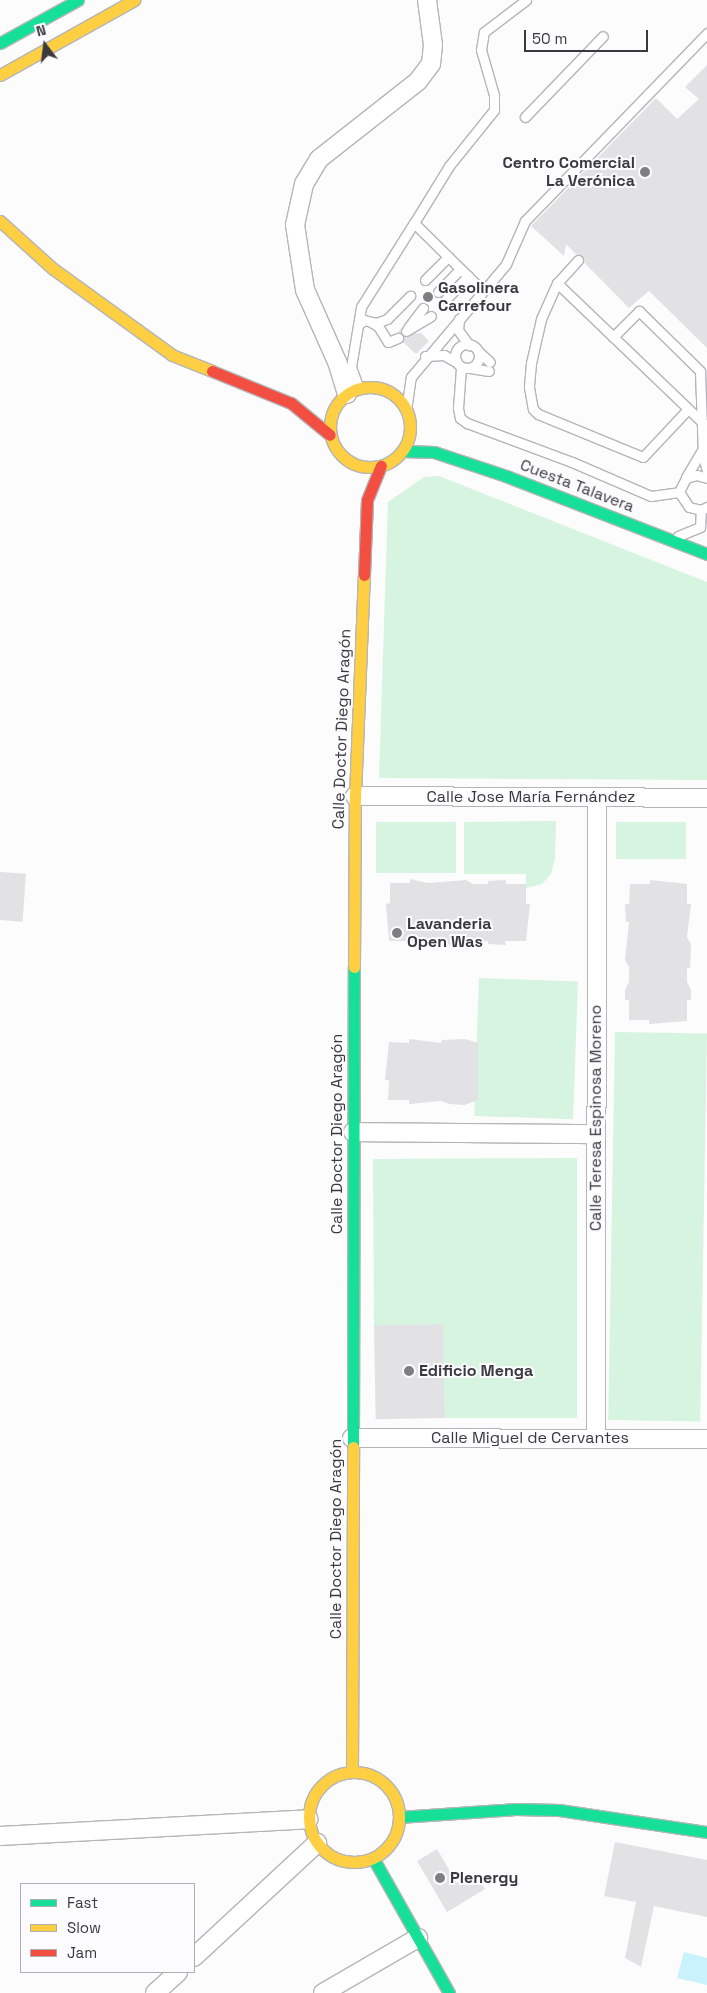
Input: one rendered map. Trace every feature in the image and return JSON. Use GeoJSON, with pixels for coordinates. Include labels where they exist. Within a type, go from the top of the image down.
{"type":"FeatureCollection","features":[{"type":"Feature","properties":{"kind":"street"},"geometry":{"type":"LineString","coordinates":[[0,43],[78,0]]}},
{"type":"Feature","properties":{"kind":"street"},"geometry":{"type":"LineString","coordinates":[[0,75],[134,0]]}},
{"type":"Feature","properties":{"kind":"street"},"geometry":{"type":"LineString","coordinates":[[349,394],[338,364],[305,290],[295,225],[304,184],[319,159],[418,81],[431,64],[433,45],[427,0]]}},
{"type":"Feature","properties":{"kind":"street"},"geometry":{"type":"LineString","coordinates":[[0,221],[52,268],[172,355],[291,403],[330,434],[344,458],[355,464],[381,466],[402,451],[410,427],[406,410],[398,399],[386,391],[349,394],[326,401]]}},
{"type":"Feature","properties":{"kind":"street"},"geometry":{"type":"LineString","coordinates":[[330,434],[332,416],[349,394]]}},
{"type":"Feature","properties":{"kind":"street"},"geometry":{"type":"LineString","coordinates":[[291,403],[310,402]]}},
{"type":"Feature","properties":{"kind":"street","name":"Cuesta Talavera"},"geometry":{"type":"LineString","coordinates":[[410,427],[434,452]]}},
{"type":"Feature","properties":{"kind":"street","name":"Cuesta Talavera"},"geometry":{"type":"LineString","coordinates":[[402,451],[434,452],[707,554]]}},
{"type":"Feature","properties":{"kind":"street","name":"Calle Doctor Diego Aragón"},"geometry":{"type":"LineString","coordinates":[[355,464],[367,496]]}},
{"type":"Feature","properties":{"kind":"street","name":"Calle Doctor Diego Aragón"},"geometry":{"type":"LineString","coordinates":[[352,1772],[352,1132],[355,796],[367,496],[381,466]]}},
{"type":"Feature","properties":{"kind":"street","name":"Calle Jose María Fernández"},"geometry":{"type":"LineString","coordinates":[[355,796],[707,798]]}},
{"type":"Feature","properties":{"kind":"street","name":"Calle Teresa Espinosa Moreno"},"geometry":{"type":"LineString","coordinates":[[596,1438],[597,797]]}},
{"type":"Feature","properties":{"kind":"street"},"geometry":{"type":"LineString","coordinates":[[352,1132],[596,1134]]}},
{"type":"Feature","properties":{"kind":"street","name":"Calle Miguel de Cervantes"},"geometry":{"type":"LineString","coordinates":[[352,1438],[707,1439]]}},
{"type":"Feature","properties":{"kind":"street"},"geometry":{"type":"LineString","coordinates":[[352,1772],[379,1780],[390,1790],[399,1817],[392,1841],[373,1858],[358,1862],[342,1861],[328,1854],[317,1843],[309,1819],[315,1794],[325,1783],[352,1772]]}},
{"type":"Feature","properties":{"kind":"street"},"geometry":{"type":"LineString","coordinates":[[399,1817],[516,1809],[560,1810],[707,1832]]}},
{"type":"Feature","properties":{"kind":"street"},"geometry":{"type":"LineString","coordinates":[[0,1836],[309,1819]]}},
{"type":"Feature","properties":{"kind":"street"},"geometry":{"type":"LineString","coordinates":[[195,1956],[317,1843]]}},
{"type":"Feature","properties":{"kind":"street"},"geometry":{"type":"LineString","coordinates":[[373,1858],[449,1993]]}},
{"type":"Feature","properties":{"kind":"street"},"geometry":{"type":"LineString","coordinates":[[323,1993],[418,1938]]}},
{"type":"Feature","properties":{"kind":"street"},"geometry":{"type":"LineString","coordinates":[[156,1993],[177,1973]]}},
{"type":"Feature","properties":{"kind":"lane"},"geometry":{"type":"LineString","coordinates":[[349,394],[351,368],[361,307],[449,166],[494,110],[494,94],[480,44],[484,32],[526,0]]}},
{"type":"Feature","properties":{"kind":"lane"},"geometry":{"type":"LineString","coordinates":[[406,410],[411,377],[425,356],[506,264],[513,241],[530,215],[707,33]]}},
{"type":"Feature","properties":{"kind":"lane"},"geometry":{"type":"LineString","coordinates":[[525,117],[604,36]]}},
{"type":"Feature","properties":{"kind":"lane"},"geometry":{"type":"LineString","coordinates":[[414,223],[482,290]]}},
{"type":"Feature","properties":{"kind":"lane"},"geometry":{"type":"LineString","coordinates":[[425,280],[448,256]]}},
{"type":"Feature","properties":{"kind":"lane"},"geometry":{"type":"LineString","coordinates":[[578,260],[557,283],[541,319],[531,363],[531,404],[538,414],[643,457],[688,409]]}},
{"type":"Feature","properties":{"kind":"lane"},"geometry":{"type":"LineString","coordinates":[[438,292],[460,269]]}},
{"type":"Feature","properties":{"kind":"lane"},"geometry":{"type":"LineString","coordinates":[[446,299],[468,276]]}},
{"type":"Feature","properties":{"kind":"lane"},"geometry":{"type":"LineString","coordinates":[[557,283],[703,423]]}},
{"type":"Feature","properties":{"kind":"lane"},"geometry":{"type":"LineString","coordinates":[[371,322],[387,319],[410,296]]}},
{"type":"Feature","properties":{"kind":"lane"},"geometry":{"type":"LineString","coordinates":[[423,308],[406,331],[431,316]]}},
{"type":"Feature","properties":{"kind":"lane"},"geometry":{"type":"LineString","coordinates":[[613,337],[639,311],[700,371],[703,445],[707,471]]}},
{"type":"Feature","properties":{"kind":"lane"},"geometry":{"type":"LineString","coordinates":[[425,356],[444,355],[461,366],[490,367],[458,330],[460,317]]}},
{"type":"Feature","properties":{"kind":"lane"},"geometry":{"type":"LineString","coordinates":[[358,325],[364,320],[371,322],[378,326],[388,342],[398,338]]}},
{"type":"Feature","properties":{"kind":"lane"},"geometry":{"type":"LineString","coordinates":[[469,345],[457,350],[461,366],[458,408],[460,418],[467,424],[572,462],[651,496],[679,492]]}},
{"type":"Feature","properties":{"kind":"lane"},"geometry":{"type":"LineString","coordinates":[[461,366],[477,362],[477,350]]}},
{"type":"Feature","properties":{"kind":"lane"},"geometry":{"type":"LineString","coordinates":[[679,492],[700,458],[703,445]]}},
{"type":"Feature","properties":{"kind":"lane"},"geometry":{"type":"LineString","coordinates":[[686,478],[697,475],[707,478]]}},
{"type":"Feature","properties":{"kind":"lane"},"geometry":{"type":"LineString","coordinates":[[660,535],[682,536],[697,529],[702,520],[704,509],[686,505],[679,492]]}},
{"type":"Feature","properties":{"kind":"green space"},"geometry":{"type":"Polygon","coordinates":[[[439,476],[707,582],[707,780],[379,778],[388,502],[424,477],[439,476]]]}},
{"type":"Feature","properties":{"kind":"green space"},"geometry":{"type":"Polygon","coordinates":[[[556,821],[555,858],[551,874],[542,884],[526,888],[526,874],[464,874],[464,822],[556,821]]]}},
{"type":"Feature","properties":{"kind":"green space"},"geometry":{"type":"Polygon","coordinates":[[[376,822],[456,822],[456,873],[376,873],[376,822]]]}},
{"type":"Feature","properties":{"kind":"green space"},"geometry":{"type":"Polygon","coordinates":[[[616,822],[686,822],[686,859],[616,859],[616,822]]]}},
{"type":"Feature","properties":{"kind":"green space"},"geometry":{"type":"Polygon","coordinates":[[[479,978],[578,981],[573,1119],[474,1116],[479,978]]]}},
{"type":"Feature","properties":{"kind":"green space"},"geometry":{"type":"Polygon","coordinates":[[[615,1032],[707,1034],[700,1422],[608,1420],[615,1032]]]}},
{"type":"Feature","properties":{"kind":"green space"},"geometry":{"type":"Polygon","coordinates":[[[577,1158],[577,1418],[444,1418],[443,1324],[374,1326],[373,1159],[577,1158]]]}},
{"type":"Feature","properties":{"kind":"water"},"geometry":{"type":"Polygon","coordinates":[[[684,1952],[707,1958],[707,1985],[677,1978],[684,1952]]]}},
{"type":"Feature","properties":{"kind":"building","name":"Centro Comercial La Verónica"},"geometry":{"type":"Polygon","coordinates":[[[707,65],[707,348],[649,291],[629,308],[566,244],[564,256],[531,226],[656,98],[677,119],[699,99],[685,87],[707,65]]]}},
{"type":"Feature","properties":{"kind":"building"},"geometry":{"type":"Polygon","coordinates":[[[402,328],[409,334],[421,333],[429,341],[416,354],[395,335],[402,328]]]}},
{"type":"Feature","properties":{"kind":"building"},"geometry":{"type":"Polygon","coordinates":[[[0,872],[26,874],[23,922],[0,920],[0,872]]]}},
{"type":"Feature","properties":{"kind":"building"},"geometry":{"type":"Polygon","coordinates":[[[410,879],[428,883],[466,880],[473,884],[488,884],[488,881],[506,880],[506,884],[526,884],[526,904],[530,904],[526,941],[505,941],[506,945],[488,944],[488,941],[450,945],[442,941],[428,941],[420,945],[410,945],[410,941],[389,941],[386,904],[390,903],[390,883],[410,883],[410,879]]]}},
{"type":"Feature","properties":{"kind":"building"},"geometry":{"type":"Polygon","coordinates":[[[650,880],[687,884],[687,904],[691,904],[687,937],[691,944],[690,968],[687,968],[687,982],[691,990],[691,1000],[687,1000],[687,1021],[649,1024],[649,1020],[629,1020],[629,1000],[625,1000],[625,990],[629,982],[629,967],[625,960],[629,922],[626,922],[625,904],[629,904],[630,884],[650,884],[650,880]]]}},
{"type":"Feature","properties":{"kind":"building"},"geometry":{"type":"Polygon","coordinates":[[[409,1039],[441,1043],[442,1040],[465,1039],[478,1043],[478,1100],[465,1105],[449,1104],[441,1101],[409,1104],[409,1100],[388,1100],[389,1080],[385,1080],[389,1042],[409,1043],[409,1039]]]}},
{"type":"Feature","properties":{"kind":"building","name":"Edificio Menga"},"geometry":{"type":"Polygon","coordinates":[[[443,1324],[445,1418],[376,1419],[374,1325],[443,1324]]]}},
{"type":"Feature","properties":{"kind":"building"},"geometry":{"type":"Polygon","coordinates":[[[615,1842],[707,1860],[707,1917],[654,1906],[641,1967],[625,1958],[636,1902],[604,1896],[615,1842]]]}},
{"type":"Feature","properties":{"kind":"building","name":"Plenergy"},"geometry":{"type":"Polygon","coordinates":[[[437,1849],[457,1883],[475,1872],[485,1889],[447,1912],[417,1861],[437,1849]]]}},
{"type":"Feature","properties":{"kind":"traffic: fast"},"geometry":{"type":"LineString","coordinates":[[0,43],[78,0]]}},
{"type":"Feature","properties":{"kind":"traffic: fast"},"geometry":{"type":"LineString","coordinates":[[402,451],[434,452],[506,476],[707,554]]}},
{"type":"Feature","properties":{"kind":"traffic: fast"},"geometry":{"type":"LineString","coordinates":[[353,1447],[354,967]]}},
{"type":"Feature","properties":{"kind":"traffic: fast"},"geometry":{"type":"LineString","coordinates":[[399,1817],[516,1809],[559,1810],[707,1832]]}},
{"type":"Feature","properties":{"kind":"traffic: fast"},"geometry":{"type":"LineString","coordinates":[[373,1858],[449,1993]]}},
{"type":"Feature","properties":{"kind":"traffic: slow"},"geometry":{"type":"LineString","coordinates":[[0,75],[134,0]]}},
{"type":"Feature","properties":{"kind":"traffic: slow"},"geometry":{"type":"LineString","coordinates":[[0,221],[52,268],[172,355],[212,371]]}},
{"type":"Feature","properties":{"kind":"traffic: slow"},"geometry":{"type":"LineString","coordinates":[[370,387],[385,390],[398,399],[407,412],[410,427],[407,442],[398,455],[385,464],[370,467],[355,464],[342,455],[333,442],[330,427],[333,412],[342,399],[355,390],[370,387]]}},
{"type":"Feature","properties":{"kind":"traffic: slow"},"geometry":{"type":"LineString","coordinates":[[354,967],[355,796],[364,575]]}},
{"type":"Feature","properties":{"kind":"traffic: slow"},"geometry":{"type":"LineString","coordinates":[[352,1772],[353,1447]]}},
{"type":"Feature","properties":{"kind":"traffic: slow"},"geometry":{"type":"LineString","coordinates":[[354,1772],[371,1776],[386,1785],[395,1800],[399,1817],[395,1834],[386,1849],[371,1858],[354,1862],[337,1858],[322,1849],[313,1834],[309,1817],[313,1800],[322,1785],[337,1776],[354,1772]]}},
{"type":"Feature","properties":{"kind":"traffic: jam"},"geometry":{"type":"LineString","coordinates":[[212,371],[291,403],[330,435]]}},
{"type":"Feature","properties":{"kind":"traffic: jam"},"geometry":{"type":"LineString","coordinates":[[364,575],[367,500],[381,466]]}},
{"type":"Feature","properties":{"kind":"place","name":"Centro Comercial La Verónica"},"geometry":{"type":"Point","coordinates":[645,172]}},
{"type":"Feature","properties":{"kind":"place","name":"Gasolinera Carrefour"},"geometry":{"type":"Point","coordinates":[428,297]}},
{"type":"Feature","properties":{"kind":"place","name":"Lavanderia Open Was"},"geometry":{"type":"Point","coordinates":[397,933]}},
{"type":"Feature","properties":{"kind":"place","name":"Edificio Menga"},"geometry":{"type":"Point","coordinates":[409,1371]}},
{"type":"Feature","properties":{"kind":"place","name":"Plenergy"},"geometry":{"type":"Point","coordinates":[440,1878]}}]}
